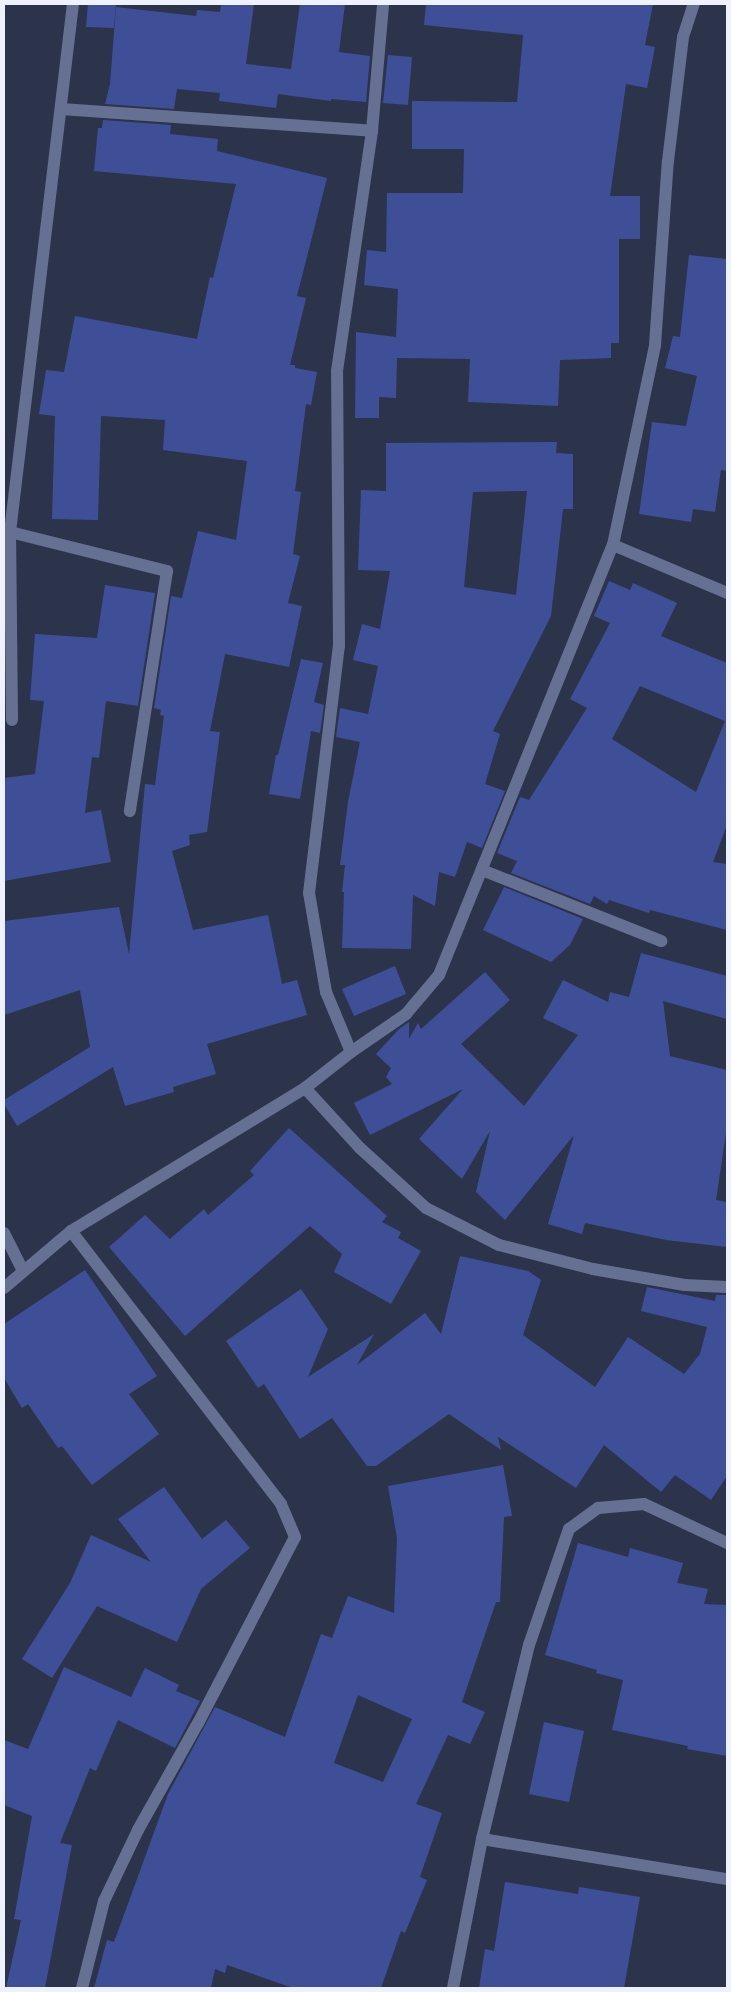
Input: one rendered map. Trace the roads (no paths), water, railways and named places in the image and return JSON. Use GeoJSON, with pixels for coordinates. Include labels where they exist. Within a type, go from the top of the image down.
{"type":"FeatureCollection","features":[{"type":"Feature","properties":{"kind":"street"},"geometry":{"type":"LineString","coordinates":[[12,720],[10,532],[73,4]]}},
{"type":"Feature","properties":{"kind":"street"},"geometry":{"type":"LineString","coordinates":[[351,1052],[326,992],[309,893],[339,646],[337,371],[372,131],[383,4]]}},
{"type":"Feature","properties":{"kind":"street"},"geometry":{"type":"LineString","coordinates":[[4,1288],[71,1230],[305,1088],[351,1052],[406,1014],[439,975],[613,545],[655,345],[668,161],[683,38],[694,4]]}},
{"type":"Feature","properties":{"kind":"street"},"geometry":{"type":"LineString","coordinates":[[61,109],[372,131]]}},
{"type":"Feature","properties":{"kind":"street"},"geometry":{"type":"LineString","coordinates":[[10,532],[167,572],[130,811]]}},
{"type":"Feature","properties":{"kind":"street"},"geometry":{"type":"LineString","coordinates":[[613,545],[727,593]]}},
{"type":"Feature","properties":{"kind":"street"},"geometry":{"type":"LineString","coordinates":[[482,870],[661,941]]}},
{"type":"Feature","properties":{"kind":"street"},"geometry":{"type":"LineString","coordinates":[[305,1088],[360,1148],[426,1208],[500,1246],[593,1269],[685,1285],[727,1287]]}},
{"type":"Feature","properties":{"kind":"street"},"geometry":{"type":"LineString","coordinates":[[71,1230],[281,1504],[295,1537],[198,1722],[138,1830],[104,1901],[82,1988]]}},
{"type":"Feature","properties":{"kind":"street"},"geometry":{"type":"LineString","coordinates":[[4,1233],[23,1271]]}},
{"type":"Feature","properties":{"kind":"street"},"geometry":{"type":"LineString","coordinates":[[454,1988],[482,1839],[529,1644],[569,1529],[598,1508],[644,1504],[727,1543]]}},
{"type":"Feature","properties":{"kind":"street"},"geometry":{"type":"LineString","coordinates":[[482,1839],[727,1879]]}}]}
